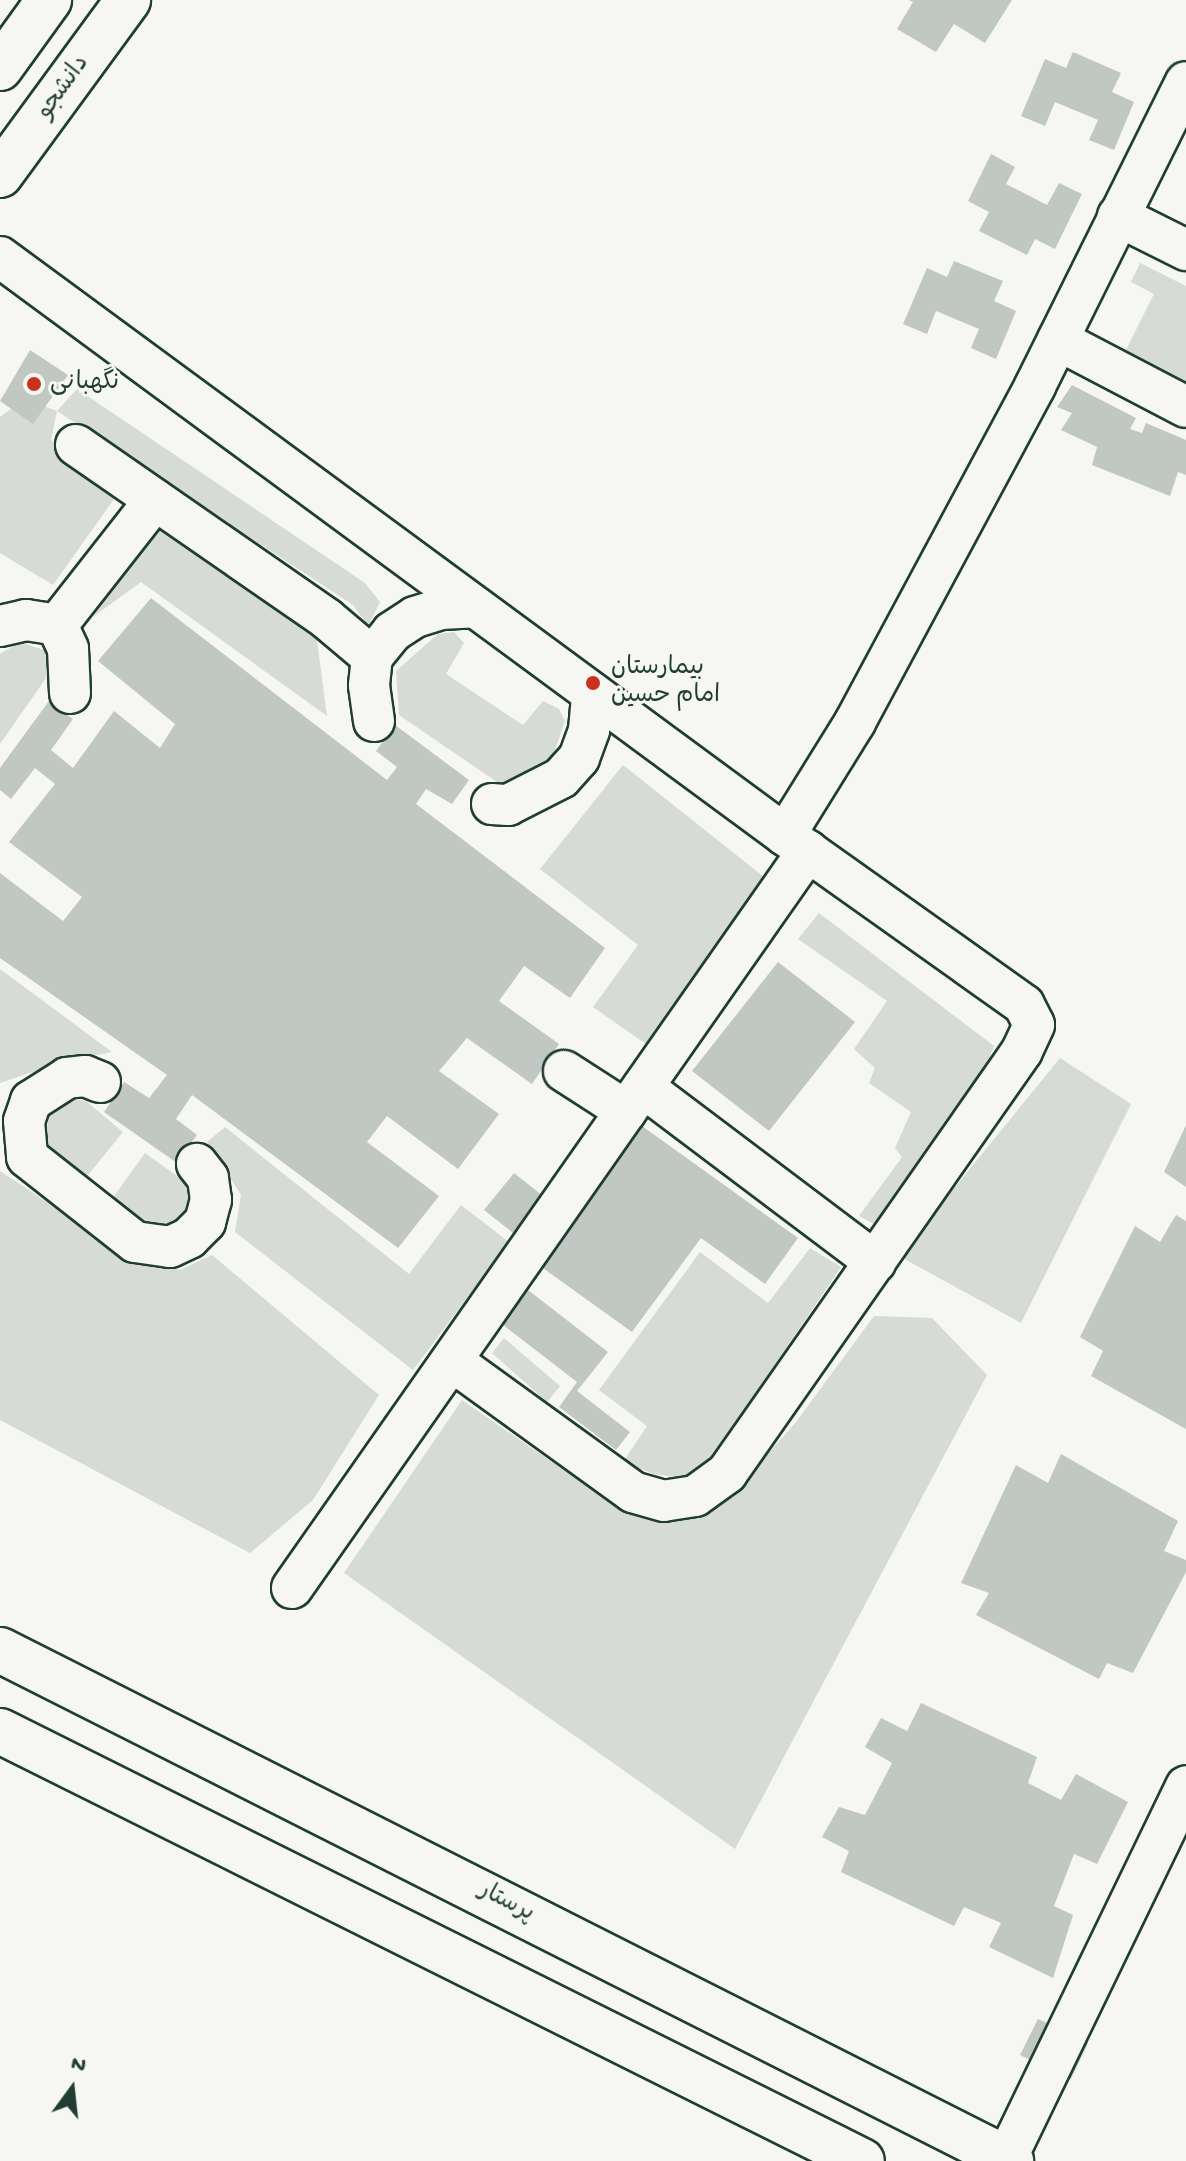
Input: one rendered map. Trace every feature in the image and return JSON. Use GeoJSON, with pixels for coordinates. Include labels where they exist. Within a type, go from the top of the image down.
{"type":"FeatureCollection","features":[{"type":"Feature","properties":{"kind":"main road"},"geometry":{"type":"LineString","coordinates":[[0,68],[49,0]]}},
{"type":"Feature","properties":{"kind":"main road","name":"دانشجو"},"geometry":{"type":"LineString","coordinates":[[0,175],[128,0]]}},
{"type":"Feature","properties":{"kind":"main road","name":"پرستار"},"geometry":{"type":"LineString","coordinates":[[0,1650],[909,2106],[1008,2160]]}},
{"type":"Feature","properties":{"kind":"main road"},"geometry":{"type":"LineString","coordinates":[[0,1731],[862,2161]]}},
{"type":"Feature","properties":{"kind":"lane"},"geometry":{"type":"LineString","coordinates":[[292,1588],[635,1099],[796,843],[855,722],[1058,340],[1186,82]]}},
{"type":"Feature","properties":{"kind":"lane"},"geometry":{"type":"LineString","coordinates":[[1118,216],[1186,250]]}},
{"type":"Feature","properties":{"kind":"lane"},"geometry":{"type":"LineString","coordinates":[[0,257],[796,843],[1024,1005],[1034,1025],[1022,1051],[727,1473],[695,1496],[664,1501],[633,1492],[452,1361]]}},
{"type":"Feature","properties":{"kind":"lane"},"geometry":{"type":"LineString","coordinates":[[1058,340],[1186,407]]}},
{"type":"Feature","properties":{"kind":"lane"},"geometry":{"type":"LineString","coordinates":[[76,445],[327,619],[372,657]]}},
{"type":"Feature","properties":{"kind":"lane"},"geometry":{"type":"LineString","coordinates":[[57,625],[155,500]]}},
{"type":"Feature","properties":{"kind":"lane"},"geometry":{"type":"LineString","coordinates":[[374,721],[369,685],[372,657],[392,632],[415,617],[475,607]]}},
{"type":"Feature","properties":{"kind":"lane"},"geometry":{"type":"LineString","coordinates":[[0,626],[26,620],[57,625]]}},
{"type":"Feature","properties":{"kind":"lane"},"geometry":{"type":"LineString","coordinates":[[57,625],[68,649],[70,693]]}},
{"type":"Feature","properties":{"kind":"lane"},"geometry":{"type":"LineString","coordinates":[[492,804],[519,801],[561,778],[584,744],[592,693]]}},
{"type":"Feature","properties":{"kind":"lane"},"geometry":{"type":"LineString","coordinates":[[564,1071],[635,1099],[875,1262]]}},
{"type":"Feature","properties":{"kind":"lane"},"geometry":{"type":"LineString","coordinates":[[100,1082],[85,1076],[67,1078],[31,1101],[14,1148],[135,1242],[170,1247],[189,1238],[205,1222],[211,1200],[208,1178],[197,1164]]}},
{"type":"Feature","properties":{"kind":"lane"},"geometry":{"type":"LineString","coordinates":[[1008,2160],[1186,1786]]}},
{"type":"Feature","properties":{"kind":"shaded area"},"geometry":{"type":"Polygon","coordinates":[[[1140,263],[1186,286],[1186,385],[1124,354],[1154,294],[1131,282],[1140,263]]]}},
{"type":"Feature","properties":{"kind":"shaded area"},"geometry":{"type":"Polygon","coordinates":[[[77,389],[365,583],[380,602],[368,626],[353,605],[57,411],[77,389]]]}},
{"type":"Feature","properties":{"kind":"shaded area"},"geometry":{"type":"Polygon","coordinates":[[[25,399],[57,411],[51,440],[119,492],[53,585],[0,553],[0,417],[25,399]]]}},
{"type":"Feature","properties":{"kind":"shaded area"},"geometry":{"type":"Polygon","coordinates":[[[161,522],[315,626],[327,716],[141,582],[94,616],[161,522]]]}},
{"type":"Feature","properties":{"kind":"shaded area"},"geometry":{"type":"Polygon","coordinates":[[[454,632],[464,643],[446,674],[523,725],[543,701],[559,709],[565,721],[555,750],[535,777],[513,793],[399,715],[396,671],[438,634],[454,632]]]}},
{"type":"Feature","properties":{"kind":"shaded area"},"geometry":{"type":"Polygon","coordinates":[[[20,642],[47,651],[49,666],[46,678],[0,744],[0,654],[20,642]]]}},
{"type":"Feature","properties":{"kind":"shaded area"},"geometry":{"type":"Polygon","coordinates":[[[623,765],[769,881],[656,1051],[593,1007],[638,945],[540,869],[623,765]]]}},
{"type":"Feature","properties":{"kind":"shaded area"},"geometry":{"type":"Polygon","coordinates":[[[819,913],[994,1046],[986,1067],[881,1228],[859,1216],[902,1157],[895,1148],[911,1112],[869,1083],[875,1068],[854,1049],[887,1001],[798,939],[819,913]]]}},
{"type":"Feature","properties":{"kind":"shaded area"},"geometry":{"type":"Polygon","coordinates":[[[0,969],[112,1052],[65,1061],[0,1083],[0,969]]]}},
{"type":"Feature","properties":{"kind":"shaded area"},"geometry":{"type":"Polygon","coordinates":[[[1060,1058],[1131,1104],[1021,1323],[899,1256],[1060,1058]]]}},
{"type":"Feature","properties":{"kind":"shaded area"},"geometry":{"type":"Polygon","coordinates":[[[72,1099],[86,1101],[123,1132],[84,1180],[50,1150],[46,1135],[50,1111],[72,1099]]]}},
{"type":"Feature","properties":{"kind":"shaded area"},"geometry":{"type":"Polygon","coordinates":[[[225,1127],[409,1274],[461,1205],[509,1242],[413,1370],[235,1232],[241,1195],[207,1142],[225,1127]]]}},
{"type":"Feature","properties":{"kind":"shaded area"},"geometry":{"type":"Polygon","coordinates":[[[145,1153],[184,1181],[189,1195],[187,1209],[169,1225],[147,1227],[112,1199],[145,1153]]]}},
{"type":"Feature","properties":{"kind":"shaded area"},"geometry":{"type":"Polygon","coordinates":[[[0,1171],[118,1249],[180,1270],[212,1255],[379,1395],[313,1500],[250,1553],[0,1420],[0,1171]]]}},
{"type":"Feature","properties":{"kind":"shaded area"},"geometry":{"type":"Polygon","coordinates":[[[810,1248],[841,1267],[705,1468],[682,1478],[654,1474],[623,1462],[647,1426],[599,1390],[700,1252],[768,1303],[810,1248]]]}},
{"type":"Feature","properties":{"kind":"shaded area"},"geometry":{"type":"Polygon","coordinates":[[[874,1316],[932,1318],[987,1375],[735,1849],[344,1573],[462,1400],[617,1507],[683,1513],[735,1491],[796,1422],[874,1316]]]}},
{"type":"Feature","properties":{"kind":"shaded area"},"geometry":{"type":"Polygon","coordinates":[[[504,1338],[560,1386],[547,1402],[492,1353],[504,1338]]]}},
{"type":"Feature","properties":{"kind":"building"},"geometry":{"type":"Polygon","coordinates":[[[909,0],[1012,0],[985,43],[954,24],[936,52],[897,29],[913,2],[909,0]]]}},
{"type":"Feature","properties":{"kind":"building"},"geometry":{"type":"Polygon","coordinates":[[[1073,52],[1121,73],[1112,92],[1134,102],[1114,150],[1089,140],[1098,120],[1055,102],[1045,126],[1021,116],[1045,59],[1066,68],[1073,52]]]}},
{"type":"Feature","properties":{"kind":"building"},"geometry":{"type":"Polygon","coordinates":[[[991,154],[1015,167],[1006,184],[1047,205],[1059,183],[1082,194],[1055,249],[1035,239],[1027,255],[979,231],[989,212],[968,201],[991,154]]]}},
{"type":"Feature","properties":{"kind":"building"},"geometry":{"type":"Polygon","coordinates":[[[954,261],[1003,281],[994,301],[1016,311],[996,359],[971,348],[979,329],[936,311],[927,334],[903,324],[927,268],[947,277],[954,261]]]}},
{"type":"Feature","properties":{"kind":"building","name":"نگهبانی"},"geometry":{"type":"Polygon","coordinates":[[[30,350],[68,375],[33,424],[0,401],[30,350]]]}},
{"type":"Feature","properties":{"kind":"building"},"geometry":{"type":"Polygon","coordinates":[[[1072,385],[1136,418],[1130,429],[1142,433],[1146,423],[1186,440],[1186,475],[1178,472],[1170,496],[1092,465],[1097,447],[1061,430],[1072,413],[1057,407],[1072,385]]]}},
{"type":"Feature","properties":{"kind":"building"},"geometry":{"type":"Polygon","coordinates":[[[151,598],[387,780],[397,767],[376,751],[395,725],[469,780],[452,804],[426,789],[416,804],[605,948],[570,998],[524,966],[499,1001],[559,1044],[532,1084],[467,1038],[439,1071],[499,1114],[458,1169],[387,1116],[367,1142],[439,1196],[398,1248],[192,1095],[176,1119],[197,1135],[177,1163],[104,1112],[124,1082],[149,1098],[167,1075],[0,958],[0,873],[63,921],[82,897],[9,842],[55,784],[35,768],[11,799],[0,790],[0,768],[49,701],[73,719],[51,750],[73,768],[114,711],[160,748],[175,724],[98,661],[151,598]]]}},
{"type":"Feature","properties":{"kind":"building"},"geometry":{"type":"Polygon","coordinates":[[[778,962],[855,1022],[769,1131],[692,1071],[778,962]]]}},
{"type":"Feature","properties":{"kind":"building"},"geometry":{"type":"Polygon","coordinates":[[[1186,1125],[1186,1187],[1164,1172],[1186,1125]]]}},
{"type":"Feature","properties":{"kind":"building"},"geometry":{"type":"Polygon","coordinates":[[[642,1126],[798,1238],[765,1284],[701,1238],[632,1332],[540,1266],[642,1126]]]}},
{"type":"Feature","properties":{"kind":"building"},"geometry":{"type":"Polygon","coordinates":[[[514,1173],[547,1199],[517,1236],[484,1210],[514,1173]]]}},
{"type":"Feature","properties":{"kind":"building"},"geometry":{"type":"Polygon","coordinates":[[[1176,1215],[1186,1221],[1186,1429],[1091,1376],[1103,1351],[1080,1337],[1135,1226],[1160,1242],[1176,1215]]]}},
{"type":"Feature","properties":{"kind":"building"},"geometry":{"type":"Polygon","coordinates":[[[528,1290],[608,1352],[577,1391],[630,1432],[616,1450],[559,1407],[577,1382],[502,1324],[528,1290]]]}},
{"type":"Feature","properties":{"kind":"building"},"geometry":{"type":"Polygon","coordinates":[[[1061,1454],[1178,1521],[1164,1551],[1186,1560],[1186,1572],[1133,1673],[1107,1663],[1099,1679],[976,1615],[989,1593],[961,1583],[1016,1465],[1048,1483],[1061,1454]]]}},
{"type":"Feature","properties":{"kind":"building"},"geometry":{"type":"Polygon","coordinates":[[[921,1703],[1037,1757],[1028,1783],[1061,1800],[1076,1774],[1128,1802],[1097,1864],[1074,1854],[1054,1906],[1073,1915],[1053,1978],[989,1947],[1001,1923],[964,1907],[954,1926],[841,1872],[849,1851],[822,1837],[839,1807],[865,1815],[892,1763],[865,1747],[881,1718],[907,1731],[921,1703]]]}},
{"type":"Feature","properties":{"kind":"building"},"geometry":{"type":"Polygon","coordinates":[[[1038,2019],[1088,2043],[1071,2079],[1020,2055],[1038,2019]]]}},
{"type":"Feature","properties":{"kind":"place","name":"نگهبانی"},"geometry":{"type":"Point","coordinates":[34,384]}},
{"type":"Feature","properties":{"kind":"place","name":"بیمارستان امام حسین"},"geometry":{"type":"Point","coordinates":[593,683]}}]}
